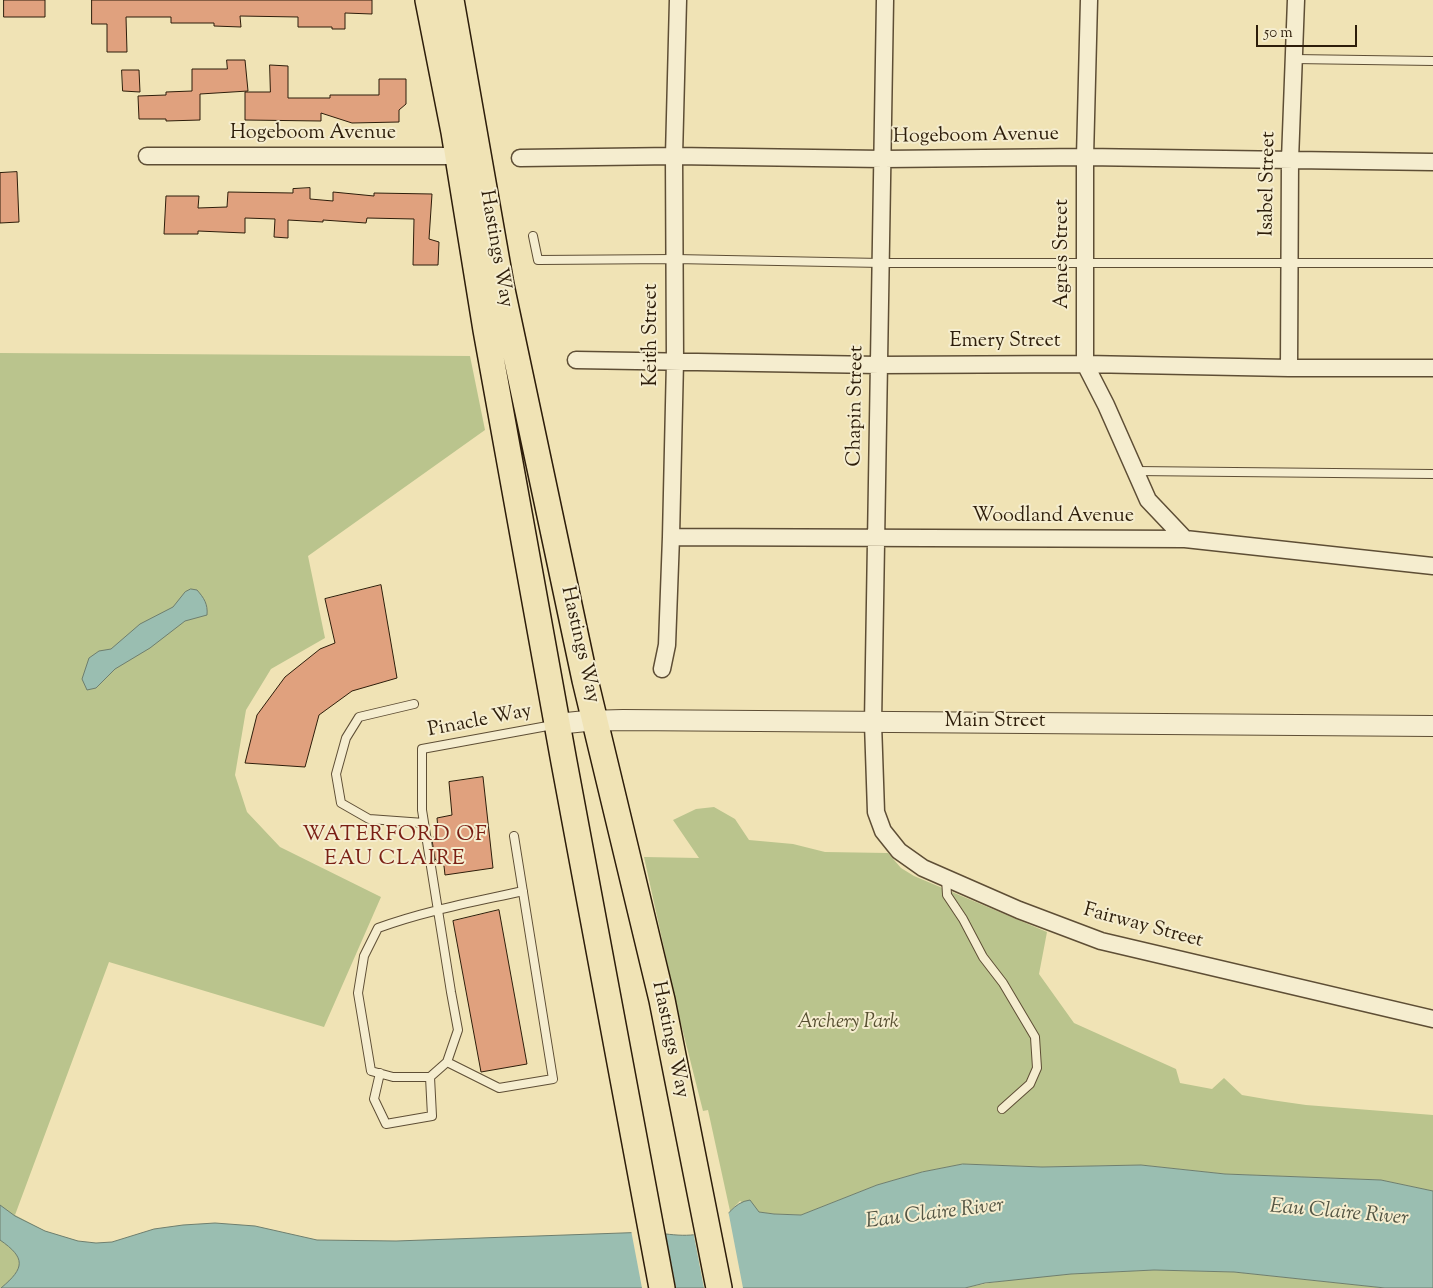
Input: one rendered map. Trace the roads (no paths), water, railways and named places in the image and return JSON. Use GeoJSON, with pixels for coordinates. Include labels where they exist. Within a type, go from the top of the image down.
{"type":"FeatureCollection","features":[{"type":"Feature","properties":{"kind":"main road","name":"Hastings Way"},"geometry":{"type":"LineString","coordinates":[[428,0],[503,294],[585,680],[662,1000],[719,1288]]}},
{"type":"Feature","properties":{"kind":"main road","name":"Hastings Way"},"geometry":{"type":"LineString","coordinates":[[451,0],[486,330],[632,1135],[662,1288]]}},
{"type":"Feature","properties":{"kind":"street","name":"Keith Street"},"geometry":{"type":"LineString","coordinates":[[662,669],[667,645],[671,538],[675,361],[674,156],[678,0]]}},
{"type":"Feature","properties":{"kind":"street","name":"Chapin Street"},"geometry":{"type":"LineString","coordinates":[[876,812],[873,723],[875,539],[885,0]]}},
{"type":"Feature","properties":{"kind":"street","name":"Agnes Street"},"geometry":{"type":"LineString","coordinates":[[1088,0],[1085,157],[1085,364],[1106,405],[1148,500],[1185,539]]}},
{"type":"Feature","properties":{"kind":"street","name":"Isabel Street"},"geometry":{"type":"LineString","coordinates":[[1289,368],[1290,160],[1296,0]]}},
{"type":"Feature","properties":{"kind":"street","name":"Hogeboom Avenue"},"geometry":{"type":"LineString","coordinates":[[147,156],[468,156]]}},
{"type":"Feature","properties":{"kind":"street","name":"Hogeboom Avenue"},"geometry":{"type":"LineString","coordinates":[[520,158],[674,156],[882,159],[1085,157],[1433,162]]}},
{"type":"Feature","properties":{"kind":"street","name":"Emery Street"},"geometry":{"type":"LineString","coordinates":[[576,360],[879,365],[1085,364],[1289,368],[1433,368]]}},
{"type":"Feature","properties":{"kind":"street","name":"Woodland Avenue"},"geometry":{"type":"LineString","coordinates":[[671,538],[1185,539],[1433,566]]}},
{"type":"Feature","properties":{"kind":"street","name":"Main Street"},"geometry":{"type":"LineString","coordinates":[[557,724],[596,720],[1433,726]]}},
{"type":"Feature","properties":{"kind":"street","name":"Fairway Street"},"geometry":{"type":"LineString","coordinates":[[876,812],[883,831],[899,852],[923,868],[1019,910],[1101,941],[1433,1019]]}},
{"type":"Feature","properties":{"kind":"lane"},"geometry":{"type":"LineString","coordinates":[[1294,59],[1433,61]]}},
{"type":"Feature","properties":{"kind":"lane"},"geometry":{"type":"LineString","coordinates":[[533,236],[538,260],[675,259],[1085,264],[1433,263]]}},
{"type":"Feature","properties":{"kind":"lane"},"geometry":{"type":"LineString","coordinates":[[1135,470],[1433,474]]}},
{"type":"Feature","properties":{"kind":"lane"},"geometry":{"type":"LineString","coordinates":[[414,704],[359,717],[346,738],[336,774],[341,803],[369,819],[424,823]]}},
{"type":"Feature","properties":{"kind":"lane","name":"Pinacle Way"},"geometry":{"type":"LineString","coordinates":[[430,1077],[447,1062],[458,1030],[422,810],[422,749],[557,724]]}},
{"type":"Feature","properties":{"kind":"lane"},"geometry":{"type":"LineString","coordinates":[[447,1062],[499,1088],[553,1079],[514,836]]}},
{"type":"Feature","properties":{"kind":"lane"},"geometry":{"type":"LineString","coordinates":[[946,878],[947,895],[963,919],[983,957],[1003,983],[1035,1037],[1037,1068],[1030,1084],[1002,1109]]}},
{"type":"Feature","properties":{"kind":"lane"},"geometry":{"type":"LineString","coordinates":[[380,1073],[374,1099],[386,1124],[432,1116],[430,1077],[393,1077],[380,1073],[371,1071],[358,993],[364,956],[378,928],[407,917],[523,891]]}},
{"type":"Feature","properties":{"kind":"water"},"geometry":{"type":"Polygon","coordinates":[[[191,589],[197,590],[204,599],[207,615],[185,621],[150,648],[115,669],[96,688],[87,690],[82,679],[89,658],[99,651],[111,649],[140,624],[173,607],[185,592],[191,589]]]}},
{"type":"Feature","properties":{"kind":"water","name":"Eau Claire River"},"geometry":{"type":"Polygon","coordinates":[[[963,1164],[1042,1167],[1141,1165],[1225,1174],[1381,1180],[1433,1191],[1433,1288],[1385,1288],[1234,1272],[1154,1270],[1071,1274],[985,1283],[965,1288],[1,1288],[15,1275],[19,1263],[15,1252],[0,1240],[0,1205],[15,1216],[45,1231],[78,1241],[96,1243],[112,1242],[154,1229],[215,1223],[255,1226],[317,1240],[396,1241],[650,1232],[691,1235],[706,1232],[713,1228],[734,1207],[744,1201],[750,1200],[759,1212],[801,1215],[877,1185],[922,1172],[963,1164]]]}},
{"type":"Feature","properties":{"kind":"district","name":"WATERFORD OF EAU CLAIRE"},"geometry":{"type":"Point","coordinates":[395,848]}},
{"type":"Feature","properties":{"kind":"park label","name":"Archery Park"},"geometry":{"type":"Point","coordinates":[848,1024]}}]}
